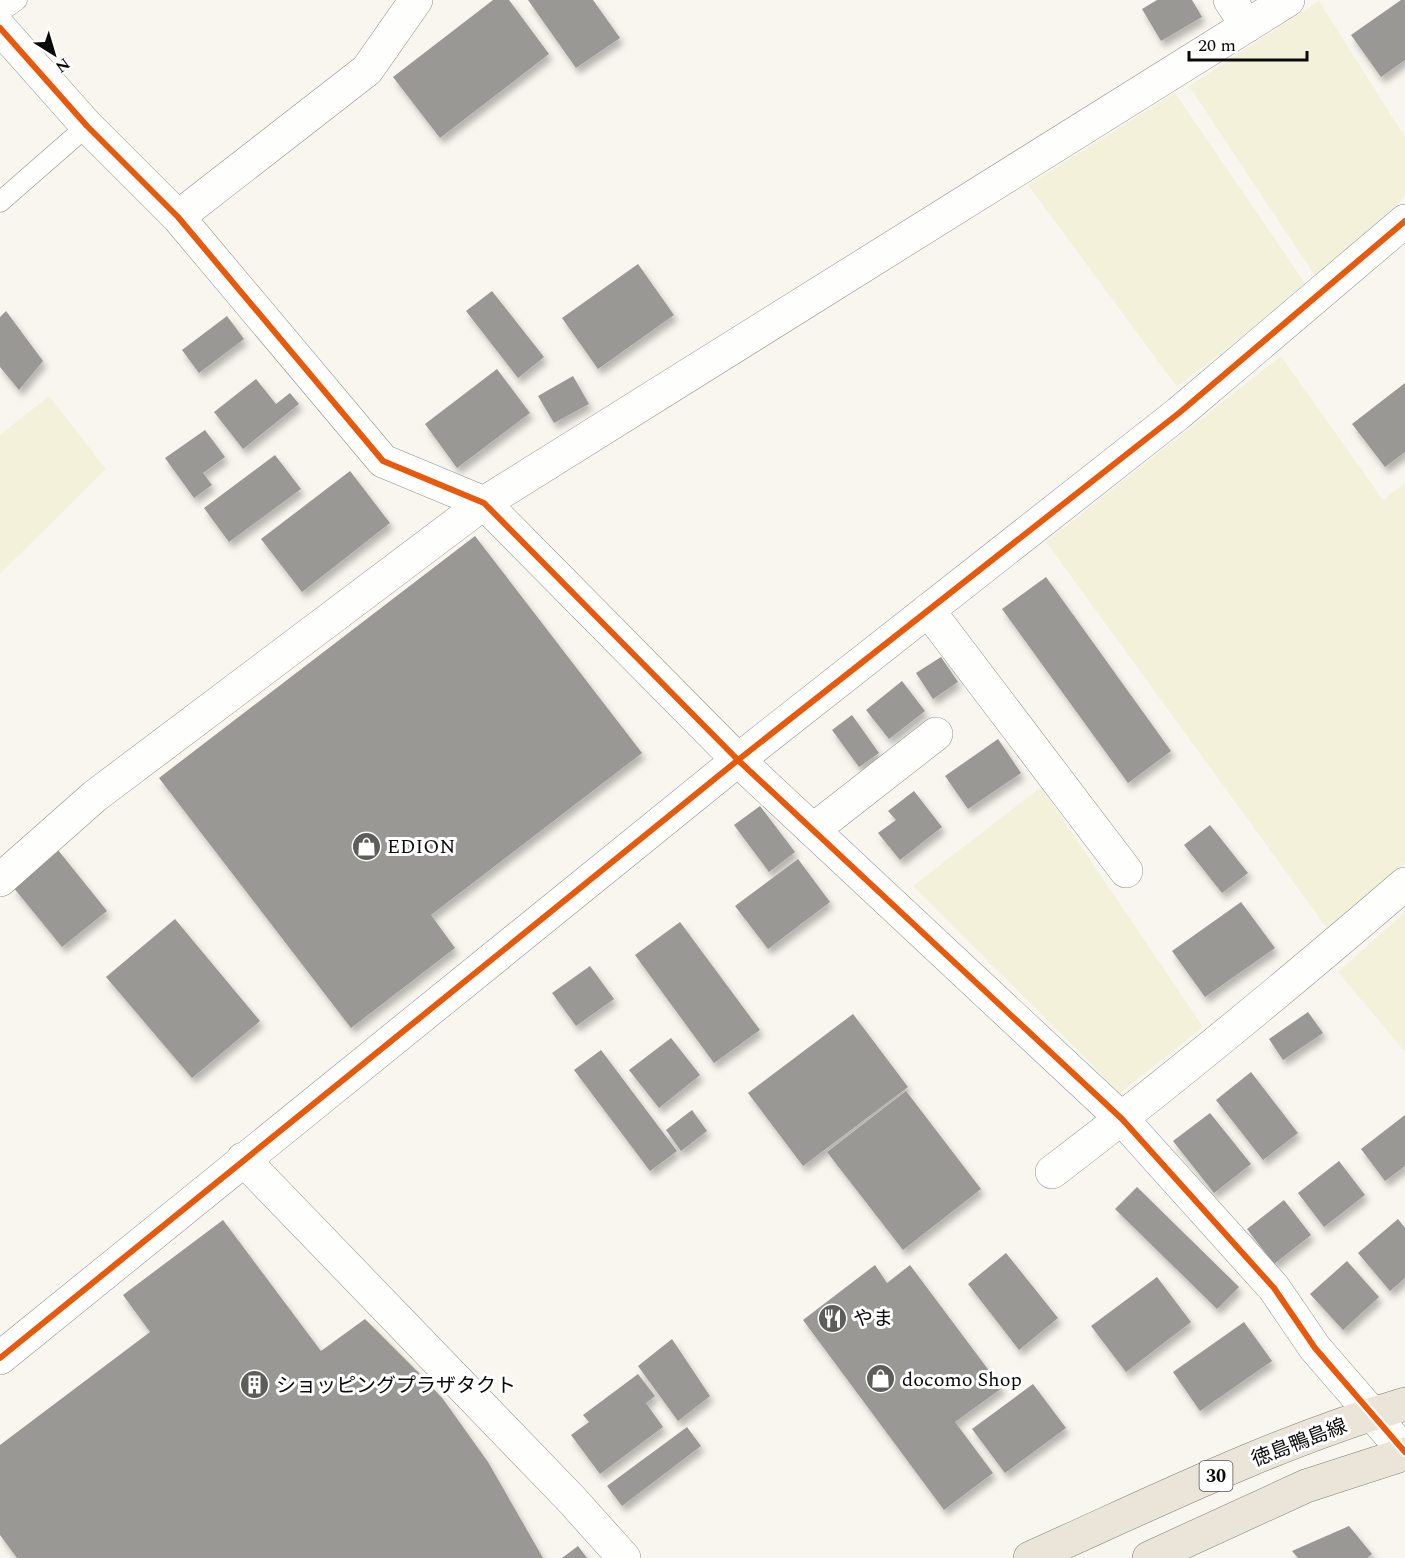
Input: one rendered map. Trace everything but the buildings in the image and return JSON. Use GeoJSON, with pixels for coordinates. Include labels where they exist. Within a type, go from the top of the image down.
{"type":"FeatureCollection","features":[{"type":"Feature","properties":{"kind":"main road","name":"徳島鴨島線"},"geometry":{"type":"LineString","coordinates":[[1030,1558],[1268,1452],[1371,1414],[1405,1404]]}},
{"type":"Feature","properties":{"kind":"main road","name":"30"},"geometry":{"type":"LineString","coordinates":[[1149,1558],[1306,1486],[1405,1453]]}},
{"type":"Feature","properties":{"kind":"street"},"geometry":{"type":"LineString","coordinates":[[178,217],[367,70],[416,0]]}},
{"type":"Feature","properties":{"kind":"street"},"geometry":{"type":"LineString","coordinates":[[0,880],[95,796],[484,503],[1239,13],[1288,0]]}},
{"type":"Feature","properties":{"kind":"street"},"geometry":{"type":"LineString","coordinates":[[0,28],[87,126],[178,217],[383,461],[484,503],[738,760],[1122,1119],[1274,1288],[1315,1348],[1405,1453]]}},
{"type":"Feature","properties":{"kind":"street"},"geometry":{"type":"LineString","coordinates":[[0,1358],[738,760],[1179,413],[1405,220]]}},
{"type":"Feature","properties":{"kind":"street"},"geometry":{"type":"LineString","coordinates":[[928,610],[1126,871]]}},
{"type":"Feature","properties":{"kind":"street"},"geometry":{"type":"LineString","coordinates":[[813,830],[936,734]]}},
{"type":"Feature","properties":{"kind":"street"},"geometry":{"type":"LineString","coordinates":[[1052,1172],[1122,1119],[1299,975],[1405,884]]}},
{"type":"Feature","properties":{"kind":"street"},"geometry":{"type":"LineString","coordinates":[[243,1159],[572,1500],[624,1558]]}},
{"type":"Feature","properties":{"kind":"lane"},"geometry":{"type":"LineString","coordinates":[[0,12],[17,0]]}},
{"type":"Feature","properties":{"kind":"lane"},"geometry":{"type":"LineString","coordinates":[[0,202],[87,126]]}},
{"type":"Feature","properties":{"kind":"shaded area"},"geometry":{"type":"Polygon","coordinates":[[[1319,1],[1405,137],[1405,197],[1315,276],[1189,86],[1319,1]]]}},
{"type":"Feature","properties":{"kind":"shaded area"},"geometry":{"type":"Polygon","coordinates":[[[1175,93],[1307,286],[1177,387],[1028,185],[1175,93]]]}},
{"type":"Feature","properties":{"kind":"shaded area"},"geometry":{"type":"Polygon","coordinates":[[[1281,356],[1383,500],[1405,483],[1405,863],[1329,931],[1046,542],[1281,356]]]}},
{"type":"Feature","properties":{"kind":"shaded area"},"geometry":{"type":"Polygon","coordinates":[[[49,396],[106,469],[0,574],[0,435],[49,396]]]}},
{"type":"Feature","properties":{"kind":"shaded area"},"geometry":{"type":"Polygon","coordinates":[[[1041,787],[1203,1027],[1120,1093],[913,886],[1041,787]]]}},
{"type":"Feature","properties":{"kind":"shaded area"},"geometry":{"type":"Polygon","coordinates":[[[1405,912],[1405,1052],[1338,972],[1405,912]]]}},
{"type":"Feature","properties":{"kind":"cycle path"},"geometry":{"type":"LineString","coordinates":[[0,28],[87,126],[178,217],[383,461],[484,503],[738,760],[1122,1119],[1274,1288],[1315,1348],[1405,1452]]}},
{"type":"Feature","properties":{"kind":"cycle path"},"geometry":{"type":"LineString","coordinates":[[0,1358],[738,760],[1179,413],[1405,221]]}},
{"type":"Feature","properties":{"kind":"place","name":"EDION"},"geometry":{"type":"Point","coordinates":[366,846]}},
{"type":"Feature","properties":{"kind":"place","name":"やま"},"geometry":{"type":"Point","coordinates":[832,1318]}},
{"type":"Feature","properties":{"kind":"place","name":"docomo Shop"},"geometry":{"type":"Point","coordinates":[881,1379]}},
{"type":"Feature","properties":{"kind":"place","name":"ショッピングプラザタクト"},"geometry":{"type":"Point","coordinates":[255,1385]}}]}
